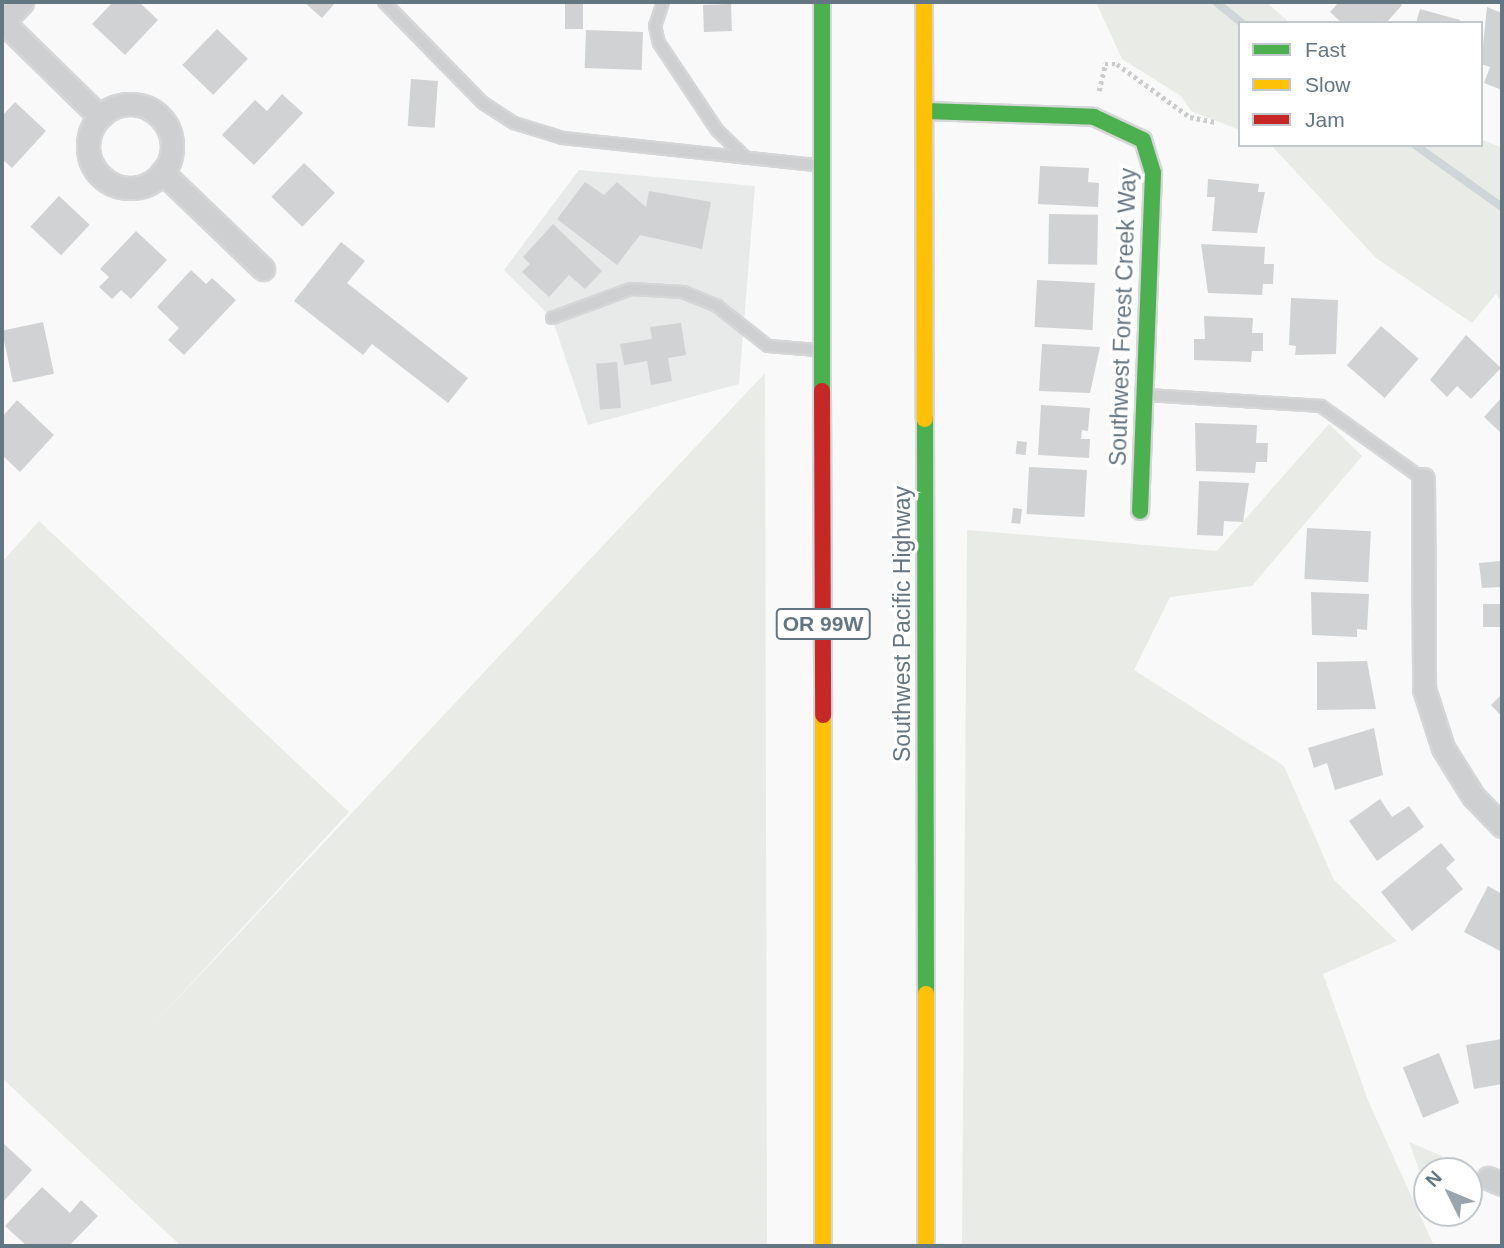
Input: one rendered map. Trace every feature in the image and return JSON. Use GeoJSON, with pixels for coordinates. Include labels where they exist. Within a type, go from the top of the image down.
{"type":"FeatureCollection","features":[{"type":"Feature","properties":{"kind":"main road","name":"OR 99W"},"geometry":{"type":"LineString","coordinates":[[822,2],[823,1246]]}},
{"type":"Feature","properties":{"kind":"main road","name":"Southwest Pacific Highway"},"geometry":{"type":"LineString","coordinates":[[924,2],[926,1246]]}},
{"type":"Feature","properties":{"kind":"main road","name":"Southwest Forest Creek Way"},"geometry":{"type":"LineString","coordinates":[[926,111],[1094,117],[1143,140],[1153,173],[1140,511]]}},
{"type":"Feature","properties":{"kind":"street"},"geometry":{"type":"LineString","coordinates":[[22,2],[3,22],[98,115]]}},
{"type":"Feature","properties":{"kind":"street"},"geometry":{"type":"LineString","coordinates":[[129,104],[158,115],[173,131],[173,149],[162,172],[152,183],[123,188],[95,169],[89,152],[98,115],[129,104]]}},
{"type":"Feature","properties":{"kind":"street"},"geometry":{"type":"LineString","coordinates":[[162,172],[262,269]]}},
{"type":"Feature","properties":{"kind":"street"},"geometry":{"type":"LineString","coordinates":[[1423,479],[1424,689],[1443,748],[1473,796],[1502,825]]}},
{"type":"Feature","properties":{"kind":"lane"},"geometry":{"type":"LineString","coordinates":[[384,2],[483,103],[514,123],[563,138],[821,166]]}},
{"type":"Feature","properties":{"kind":"lane"},"geometry":{"type":"LineString","coordinates":[[663,2],[654,26],[659,43],[717,130],[746,158]]}},
{"type":"Feature","properties":{"kind":"lane"},"geometry":{"type":"LineString","coordinates":[[552,318],[631,289],[683,292],[717,306],[768,346],[822,350]]}},
{"type":"Feature","properties":{"kind":"lane"},"geometry":{"type":"LineString","coordinates":[[1145,395],[1321,406],[1423,479]]}},
{"type":"Feature","properties":{"kind":"path"},"geometry":{"type":"LineString","coordinates":[[1099,92],[1105,64],[1117,64],[1189,117],[1216,122]]}},
{"type":"Feature","properties":{"kind":"shaded area"},"geometry":{"type":"Polygon","coordinates":[[[1096,2],[1266,2],[1288,21],[1238,21],[1238,129],[1191,111],[1181,96],[1122,59],[1096,2]]]}},
{"type":"Feature","properties":{"kind":"shaded area"},"geometry":{"type":"Polygon","coordinates":[[[1483,140],[1502,148],[1502,303],[1496,294],[1472,323],[1376,258],[1273,147],[1483,147],[1483,140]]]}},
{"type":"Feature","properties":{"kind":"shaded area"},"geometry":{"type":"Polygon","coordinates":[[[579,170],[755,186],[739,384],[588,425],[552,318],[504,270],[579,170]]]}},
{"type":"Feature","properties":{"kind":"shaded area"},"geometry":{"type":"Polygon","coordinates":[[[765,373],[767,1246],[181,1246],[2,1078],[2,562],[39,521],[349,812],[151,1027],[765,373]]]}},
{"type":"Feature","properties":{"kind":"shaded area"},"geometry":{"type":"Polygon","coordinates":[[[1329,424],[1362,456],[1252,586],[1170,597],[1134,670],[1284,766],[1334,880],[1397,941],[1323,974],[1369,1103],[1413,1200],[1413,1227],[1425,1227],[1434,1246],[962,1246],[967,530],[1217,551],[1329,424]]]}},
{"type":"Feature","properties":{"kind":"shaded area"},"geometry":{"type":"Polygon","coordinates":[[[1409,1142],[1442,1156],[1442,1157],[1414,1157],[1409,1142]]]}},
{"type":"Feature","properties":{"kind":"building"},"geometry":{"type":"Polygon","coordinates":[[[113,2],[139,2],[158,20],[125,55],[92,24],[113,2]]]}},
{"type":"Feature","properties":{"kind":"building"},"geometry":{"type":"Polygon","coordinates":[[[304,2],[336,2],[322,18],[304,2]]]}},
{"type":"Feature","properties":{"kind":"building"},"geometry":{"type":"Polygon","coordinates":[[[565,2],[583,2],[583,29],[565,29],[565,2]]]}},
{"type":"Feature","properties":{"kind":"building"},"geometry":{"type":"Polygon","coordinates":[[[1339,2],[1399,2],[1402,5],[1388,21],[1340,21],[1330,12],[1339,2]]]}},
{"type":"Feature","properties":{"kind":"building"},"geometry":{"type":"Polygon","coordinates":[[[731,4],[732,31],[704,32],[703,5],[731,4]]]}},
{"type":"Feature","properties":{"kind":"building"},"geometry":{"type":"Polygon","coordinates":[[[1487,7],[1502,13],[1502,90],[1484,83],[1490,67],[1483,65],[1487,7]]]}},
{"type":"Feature","properties":{"kind":"building"},"geometry":{"type":"Polygon","coordinates":[[[1420,9],[1460,20],[1460,21],[1417,21],[1420,9]]]}},
{"type":"Feature","properties":{"kind":"building"},"geometry":{"type":"Polygon","coordinates":[[[217,29],[248,59],[213,95],[182,65],[217,29]]]}},
{"type":"Feature","properties":{"kind":"building"},"geometry":{"type":"Polygon","coordinates":[[[586,30],[643,32],[642,70],[585,68],[586,30]]]}},
{"type":"Feature","properties":{"kind":"building"},"geometry":{"type":"Polygon","coordinates":[[[411,79],[438,81],[435,128],[408,126],[411,79]]]}},
{"type":"Feature","properties":{"kind":"building"},"geometry":{"type":"Polygon","coordinates":[[[282,94],[303,113],[254,165],[222,135],[255,100],[267,111],[282,94]]]}},
{"type":"Feature","properties":{"kind":"building"},"geometry":{"type":"Polygon","coordinates":[[[15,102],[46,131],[12,168],[2,159],[2,116],[15,102]]]}},
{"type":"Feature","properties":{"kind":"building"},"geometry":{"type":"Polygon","coordinates":[[[304,163],[335,193],[302,227],[271,197],[304,163]]]}},
{"type":"Feature","properties":{"kind":"building"},"geometry":{"type":"Polygon","coordinates":[[[1040,166],[1089,168],[1088,182],[1099,183],[1098,207],[1038,204],[1040,166]]]}},
{"type":"Feature","properties":{"kind":"building"},"geometry":{"type":"Polygon","coordinates":[[[1208,179],[1259,184],[1258,192],[1265,192],[1257,233],[1212,231],[1215,197],[1207,197],[1208,179]]]}},
{"type":"Feature","properties":{"kind":"building"},"geometry":{"type":"Polygon","coordinates":[[[585,182],[604,195],[617,182],[646,207],[649,191],[711,202],[702,249],[640,235],[617,265],[557,219],[585,182]]]}},
{"type":"Feature","properties":{"kind":"building"},"geometry":{"type":"Polygon","coordinates":[[[59,196],[90,225],[61,255],[30,227],[59,196]]]}},
{"type":"Feature","properties":{"kind":"building"},"geometry":{"type":"Polygon","coordinates":[[[1049,214],[1098,215],[1097,265],[1048,264],[1049,214]]]}},
{"type":"Feature","properties":{"kind":"building"},"geometry":{"type":"Polygon","coordinates":[[[553,224],[602,271],[585,289],[569,275],[549,297],[522,272],[530,264],[523,257],[553,224]]]}},
{"type":"Feature","properties":{"kind":"building"},"geometry":{"type":"Polygon","coordinates":[[[136,231],[167,260],[131,299],[121,290],[112,299],[99,287],[109,277],[100,269],[136,231]]]}},
{"type":"Feature","properties":{"kind":"building"},"geometry":{"type":"Polygon","coordinates":[[[341,242],[365,261],[347,283],[468,378],[448,403],[372,344],[363,355],[294,301],[341,242]]]}},
{"type":"Feature","properties":{"kind":"building"},"geometry":{"type":"Polygon","coordinates":[[[1201,244],[1265,247],[1264,264],[1274,264],[1273,284],[1263,284],[1262,295],[1208,293],[1201,244]]]}},
{"type":"Feature","properties":{"kind":"building"},"geometry":{"type":"Polygon","coordinates":[[[191,270],[206,284],[212,278],[236,300],[184,355],[168,340],[179,328],[157,307],[191,270]]]}},
{"type":"Feature","properties":{"kind":"building"},"geometry":{"type":"Polygon","coordinates":[[[1037,280],[1095,283],[1092,330],[1035,327],[1037,280]]]}},
{"type":"Feature","properties":{"kind":"building"},"geometry":{"type":"Polygon","coordinates":[[[1291,298],[1338,300],[1336,354],[1295,355],[1296,346],[1289,345],[1291,298]]]}},
{"type":"Feature","properties":{"kind":"building"},"geometry":{"type":"Polygon","coordinates":[[[1204,316],[1253,318],[1252,333],[1263,333],[1263,351],[1252,351],[1251,362],[1194,360],[1194,339],[1205,339],[1204,316]]]}},
{"type":"Feature","properties":{"kind":"building"},"geometry":{"type":"Polygon","coordinates":[[[43,322],[54,374],[13,383],[2,331],[43,322]]]}},
{"type":"Feature","properties":{"kind":"building"},"geometry":{"type":"Polygon","coordinates":[[[681,323],[686,355],[668,358],[672,381],[651,385],[647,361],[624,365],[620,344],[652,339],[650,327],[681,323]]]}},
{"type":"Feature","properties":{"kind":"building"},"geometry":{"type":"Polygon","coordinates":[[[1381,326],[1419,359],[1385,398],[1347,365],[1381,326]]]}},
{"type":"Feature","properties":{"kind":"building"},"geometry":{"type":"Polygon","coordinates":[[[1466,335],[1501,368],[1471,399],[1457,386],[1447,397],[1430,380],[1466,335]]]}},
{"type":"Feature","properties":{"kind":"building"},"geometry":{"type":"Polygon","coordinates":[[[1042,344],[1100,347],[1090,393],[1039,391],[1042,344]]]}},
{"type":"Feature","properties":{"kind":"building"},"geometry":{"type":"Polygon","coordinates":[[[617,362],[621,408],[600,410],[596,364],[617,362]]]}},
{"type":"Feature","properties":{"kind":"building"},"geometry":{"type":"Polygon","coordinates":[[[1502,397],[1502,434],[1484,417],[1502,397]]]}},
{"type":"Feature","properties":{"kind":"building"},"geometry":{"type":"Polygon","coordinates":[[[17,400],[54,435],[20,472],[2,455],[2,417],[17,400]]]}},
{"type":"Feature","properties":{"kind":"building"},"geometry":{"type":"Polygon","coordinates":[[[1041,405],[1090,408],[1088,431],[1082,430],[1081,439],[1090,439],[1089,458],[1038,455],[1041,405]]]}},
{"type":"Feature","properties":{"kind":"building"},"geometry":{"type":"Polygon","coordinates":[[[1195,423],[1257,425],[1256,443],[1268,443],[1267,462],[1256,462],[1255,473],[1196,471],[1195,423]]]}},
{"type":"Feature","properties":{"kind":"building"},"geometry":{"type":"Polygon","coordinates":[[[1017,441],[1027,442],[1026,455],[1016,454],[1017,441]]]}},
{"type":"Feature","properties":{"kind":"building"},"geometry":{"type":"Polygon","coordinates":[[[1029,467],[1087,470],[1084,517],[1027,514],[1029,467]]]}},
{"type":"Feature","properties":{"kind":"building"},"geometry":{"type":"Polygon","coordinates":[[[1199,481],[1249,483],[1243,522],[1224,521],[1223,536],[1197,535],[1199,481]]]}},
{"type":"Feature","properties":{"kind":"building"},"geometry":{"type":"Polygon","coordinates":[[[1013,508],[1022,509],[1020,524],[1011,523],[1013,508]]]}},
{"type":"Feature","properties":{"kind":"building"},"geometry":{"type":"Polygon","coordinates":[[[1307,528],[1371,531],[1368,582],[1304,579],[1307,528]]]}},
{"type":"Feature","properties":{"kind":"building"},"geometry":{"type":"Polygon","coordinates":[[[1502,541],[1502,587],[1482,588],[1479,563],[1500,561],[1502,541]]]}},
{"type":"Feature","properties":{"kind":"building"},"geometry":{"type":"Polygon","coordinates":[[[1311,592],[1369,594],[1367,630],[1357,629],[1357,637],[1312,635],[1311,592]]]}},
{"type":"Feature","properties":{"kind":"building"},"geometry":{"type":"Polygon","coordinates":[[[1483,604],[1502,604],[1502,627],[1483,627],[1483,604]]]}},
{"type":"Feature","properties":{"kind":"building"},"geometry":{"type":"Polygon","coordinates":[[[1367,661],[1376,709],[1317,710],[1317,662],[1367,661]]]}},
{"type":"Feature","properties":{"kind":"building"},"geometry":{"type":"Polygon","coordinates":[[[1502,694],[1502,717],[1491,705],[1502,694]]]}},
{"type":"Feature","properties":{"kind":"building"},"geometry":{"type":"Polygon","coordinates":[[[1374,728],[1383,775],[1335,790],[1327,763],[1314,768],[1308,748],[1374,728]]]}},
{"type":"Feature","properties":{"kind":"building"},"geometry":{"type":"Polygon","coordinates":[[[1380,799],[1392,817],[1409,806],[1424,827],[1377,861],[1349,821],[1380,799]]]}},
{"type":"Feature","properties":{"kind":"building"},"geometry":{"type":"Polygon","coordinates":[[[1441,843],[1455,860],[1446,868],[1463,889],[1412,931],[1381,892],[1441,843]]]}},
{"type":"Feature","properties":{"kind":"building"},"geometry":{"type":"Polygon","coordinates":[[[1488,886],[1502,894],[1502,952],[1464,932],[1488,886]]]}},
{"type":"Feature","properties":{"kind":"building"},"geometry":{"type":"Polygon","coordinates":[[[1502,1039],[1502,1084],[1474,1089],[1466,1045],[1502,1039]]]}},
{"type":"Feature","properties":{"kind":"building"},"geometry":{"type":"Polygon","coordinates":[[[1439,1053],[1459,1103],[1423,1118],[1403,1068],[1439,1053]]]}},
{"type":"Feature","properties":{"kind":"building"},"geometry":{"type":"Polygon","coordinates":[[[2,1142],[32,1170],[2,1203],[2,1142]]]}},
{"type":"Feature","properties":{"kind":"building"},"geometry":{"type":"Polygon","coordinates":[[[42,1187],[70,1213],[81,1200],[98,1216],[69,1246],[27,1246],[5,1226],[42,1187]]]}},
{"type":"Feature","properties":{"kind":"waterway"},"geometry":{"type":"LineString","coordinates":[[1216,2],[1240,21]]}},
{"type":"Feature","properties":{"kind":"waterway"},"geometry":{"type":"LineString","coordinates":[[1418,147],[1502,207]]}},
{"type":"Feature","properties":{"kind":"traffic: fast"},"geometry":{"type":"LineString","coordinates":[[822,2],[822,391]]}},
{"type":"Feature","properties":{"kind":"traffic: fast"},"geometry":{"type":"LineString","coordinates":[[926,111],[1094,117],[1143,140],[1153,173],[1140,511]]}},
{"type":"Feature","properties":{"kind":"traffic: fast"},"geometry":{"type":"LineString","coordinates":[[925,419],[926,994]]}},
{"type":"Feature","properties":{"kind":"traffic: slow"},"geometry":{"type":"LineString","coordinates":[[924,2],[925,419]]}},
{"type":"Feature","properties":{"kind":"traffic: slow"},"geometry":{"type":"LineString","coordinates":[[823,715],[823,1246]]}},
{"type":"Feature","properties":{"kind":"traffic: slow"},"geometry":{"type":"LineString","coordinates":[[926,994],[926,1246]]}},
{"type":"Feature","properties":{"kind":"traffic: jam"},"geometry":{"type":"LineString","coordinates":[[822,391],[823,715]]}}]}
